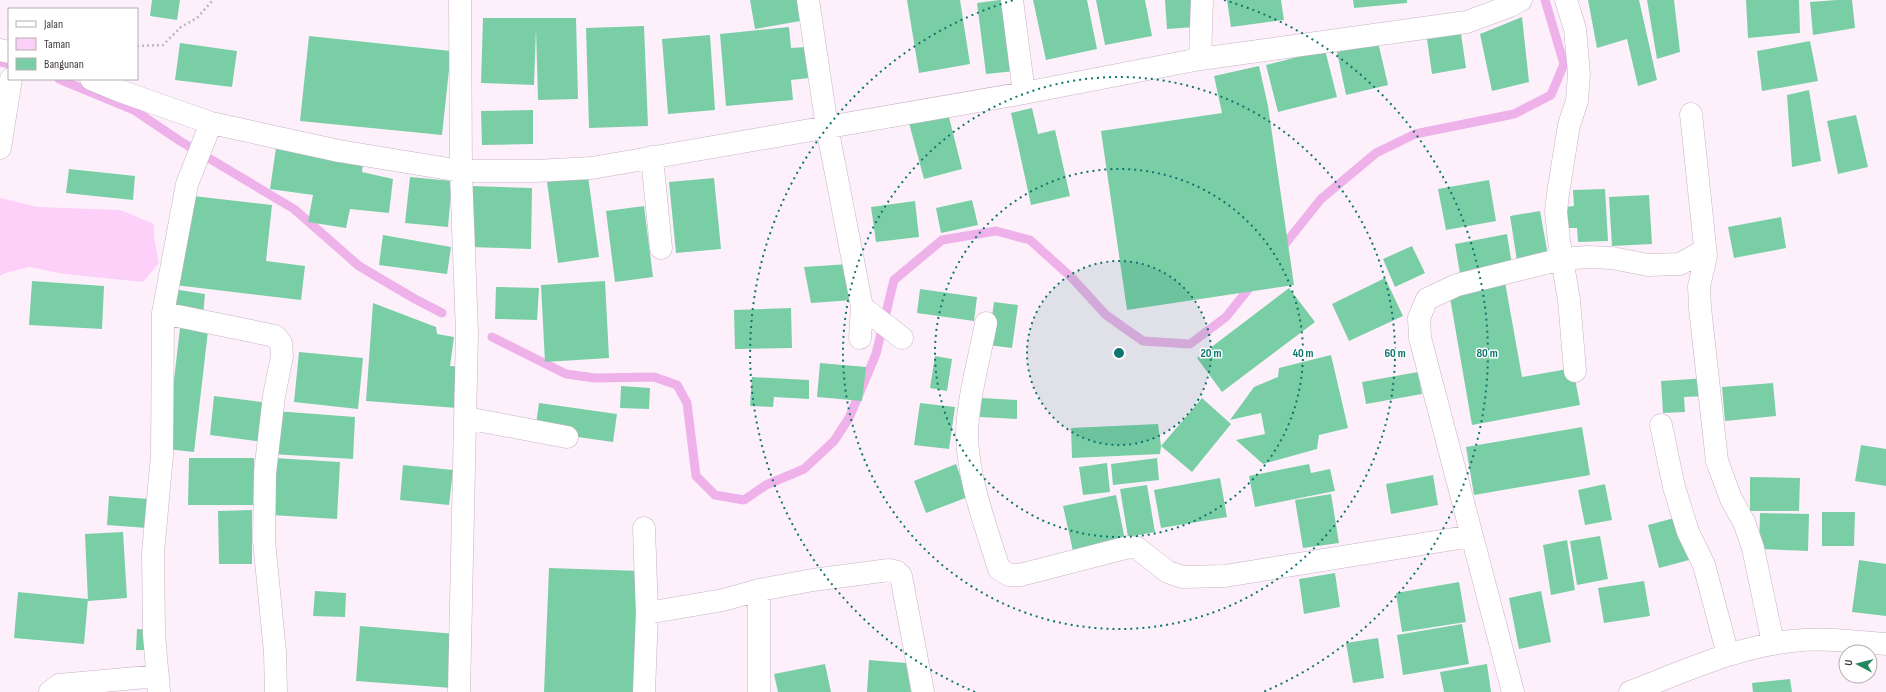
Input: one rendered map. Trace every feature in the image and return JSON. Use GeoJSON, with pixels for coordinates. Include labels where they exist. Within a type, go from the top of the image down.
{"type":"FeatureCollection","features":[{"type":"Feature","properties":{"kind":"street"},"geometry":{"type":"LineString","coordinates":[[459,692],[467,333],[461,171],[460,0]]}},
{"type":"Feature","properties":{"kind":"street"},"geometry":{"type":"LineString","coordinates":[[808,0],[827,127],[865,310],[860,338]]}},
{"type":"Feature","properties":{"kind":"street"},"geometry":{"type":"LineString","coordinates":[[1012,0],[1024,93]]}},
{"type":"Feature","properties":{"kind":"street"},"geometry":{"type":"LineString","coordinates":[[1200,59],[1202,0]]}},
{"type":"Feature","properties":{"kind":"street"},"geometry":{"type":"LineString","coordinates":[[1566,0],[1575,29],[1579,74],[1577,101],[1569,124],[1556,212],[1569,300],[1575,371]]}},
{"type":"Feature","properties":{"kind":"street"},"geometry":{"type":"LineString","coordinates":[[93,80],[208,130],[461,171],[535,171],[592,168],[1024,93],[1200,59],[1466,22],[1516,3]]}},
{"type":"Feature","properties":{"kind":"street"},"geometry":{"type":"LineString","coordinates":[[0,148],[11,80]]}},
{"type":"Feature","properties":{"kind":"street"},"geometry":{"type":"LineString","coordinates":[[1691,114],[1705,250],[1705,263],[1699,286],[1700,308],[1717,461],[1731,499],[1744,522],[1753,548],[1773,643]]}},
{"type":"Feature","properties":{"kind":"street"},"geometry":{"type":"LineString","coordinates":[[50,692],[59,685],[159,684],[154,634],[153,553],[162,455],[163,313],[187,184],[208,130]]}},
{"type":"Feature","properties":{"kind":"street"},"geometry":{"type":"LineString","coordinates":[[652,157],[661,248]]}},
{"type":"Feature","properties":{"kind":"street"},"geometry":{"type":"LineString","coordinates":[[1513,692],[1420,338],[1419,318],[1427,299],[1457,285],[1562,259],[1588,257],[1612,258],[1648,265],[1680,264],[1705,250]]}},
{"type":"Feature","properties":{"kind":"street"},"geometry":{"type":"LineString","coordinates":[[865,310],[896,334]]}},
{"type":"Feature","properties":{"kind":"street"},"geometry":{"type":"LineString","coordinates":[[163,313],[275,336],[281,343],[282,356],[274,396],[265,473],[264,533],[275,652],[276,692]]}},
{"type":"Feature","properties":{"kind":"street"},"geometry":{"type":"LineString","coordinates":[[986,323],[970,406],[967,435],[977,497],[999,569],[1009,575],[1020,574],[1129,547],[1137,548],[1168,572],[1183,577],[1225,576],[1472,536]]}},
{"type":"Feature","properties":{"kind":"street"},"geometry":{"type":"LineString","coordinates":[[466,418],[567,437]]}},
{"type":"Feature","properties":{"kind":"street"},"geometry":{"type":"LineString","coordinates":[[1661,425],[1674,487],[1688,532],[1704,565],[1728,655]]}},
{"type":"Feature","properties":{"kind":"street"},"geometry":{"type":"LineString","coordinates":[[644,528],[647,613],[644,692]]}},
{"type":"Feature","properties":{"kind":"street"},"geometry":{"type":"LineString","coordinates":[[647,613],[723,600],[759,590],[813,580],[889,570],[896,572],[901,576],[923,692]]}},
{"type":"Feature","properties":{"kind":"street"},"geometry":{"type":"LineString","coordinates":[[759,590],[759,692]]}},
{"type":"Feature","properties":{"kind":"street"},"geometry":{"type":"LineString","coordinates":[[1630,692],[1728,655],[1773,643],[1801,640],[1886,644]]}},
{"type":"Feature","properties":{"kind":"path"},"geometry":{"type":"LineString","coordinates":[[138,46],[163,45],[181,27],[197,18],[213,0]]}},
{"type":"Feature","properties":{"kind":"green space"},"geometry":{"type":"Polygon","coordinates":[[[0,198],[38,207],[120,210],[154,224],[154,238],[159,263],[143,282],[65,274],[29,267],[5,273],[0,276],[0,198]]]}},
{"type":"Feature","properties":{"kind":"building"},"geometry":{"type":"Polygon","coordinates":[[[152,0],[180,0],[177,20],[150,16],[152,0]]]}},
{"type":"Feature","properties":{"kind":"building"},"geometry":{"type":"Polygon","coordinates":[[[750,0],[802,0],[806,20],[755,29],[750,0]]]}},
{"type":"Feature","properties":{"kind":"building"},"geometry":{"type":"Polygon","coordinates":[[[907,0],[960,0],[970,64],[919,73],[907,0]]]}},
{"type":"Feature","properties":{"kind":"building"},"geometry":{"type":"Polygon","coordinates":[[[1005,0],[1015,71],[986,74],[977,3],[1005,0]]]}},
{"type":"Feature","properties":{"kind":"building"},"geometry":{"type":"Polygon","coordinates":[[[1033,0],[1087,0],[1097,49],[1046,60],[1033,0]]]}},
{"type":"Feature","properties":{"kind":"building"},"geometry":{"type":"Polygon","coordinates":[[[1096,0],[1145,0],[1152,36],[1105,45],[1096,0]]]}},
{"type":"Feature","properties":{"kind":"building"},"geometry":{"type":"Polygon","coordinates":[[[1165,0],[1193,0],[1195,27],[1167,29],[1165,0]]]}},
{"type":"Feature","properties":{"kind":"building"},"geometry":{"type":"Polygon","coordinates":[[[1227,0],[1281,0],[1284,20],[1231,27],[1227,0]]]}},
{"type":"Feature","properties":{"kind":"building"},"geometry":{"type":"Polygon","coordinates":[[[1353,0],[1407,0],[1407,3],[1354,8],[1353,0]]]}},
{"type":"Feature","properties":{"kind":"building"},"geometry":{"type":"Polygon","coordinates":[[[1588,0],[1639,0],[1657,80],[1638,86],[1627,39],[1597,48],[1588,0]]]}},
{"type":"Feature","properties":{"kind":"building"},"geometry":{"type":"Polygon","coordinates":[[[1647,0],[1674,0],[1680,52],[1657,59],[1647,0]]]}},
{"type":"Feature","properties":{"kind":"building"},"geometry":{"type":"Polygon","coordinates":[[[1746,0],[1799,0],[1800,33],[1748,38],[1746,0]]]}},
{"type":"Feature","properties":{"kind":"building"},"geometry":{"type":"Polygon","coordinates":[[[1852,0],[1855,28],[1813,35],[1810,2],[1852,0]]]}},
{"type":"Feature","properties":{"kind":"building"},"geometry":{"type":"Polygon","coordinates":[[[1522,17],[1529,82],[1492,91],[1480,34],[1522,17]]]}},
{"type":"Feature","properties":{"kind":"building"},"geometry":{"type":"Polygon","coordinates":[[[483,18],[576,18],[578,99],[538,100],[536,29],[534,85],[481,83],[483,18]]]}},
{"type":"Feature","properties":{"kind":"building"},"geometry":{"type":"Polygon","coordinates":[[[644,26],[648,126],[589,128],[586,28],[644,26]]]}},
{"type":"Feature","properties":{"kind":"building"},"geometry":{"type":"Polygon","coordinates":[[[789,27],[791,48],[806,47],[809,78],[791,80],[793,100],[726,106],[720,34],[789,27]]]}},
{"type":"Feature","properties":{"kind":"building"},"geometry":{"type":"Polygon","coordinates":[[[1461,34],[1466,68],[1432,74],[1427,39],[1461,34]]]}},
{"type":"Feature","properties":{"kind":"building"},"geometry":{"type":"Polygon","coordinates":[[[710,35],[715,110],[668,114],[662,39],[710,35]]]}},
{"type":"Feature","properties":{"kind":"building"},"geometry":{"type":"Polygon","coordinates":[[[309,36],[451,51],[442,135],[300,121],[309,36]]]}},
{"type":"Feature","properties":{"kind":"building"},"geometry":{"type":"Polygon","coordinates":[[[1810,41],[1818,81],[1762,91],[1757,51],[1810,41]]]}},
{"type":"Feature","properties":{"kind":"building"},"geometry":{"type":"Polygon","coordinates":[[[1378,42],[1388,85],[1346,95],[1337,52],[1378,42]]]}},
{"type":"Feature","properties":{"kind":"building"},"geometry":{"type":"Polygon","coordinates":[[[180,43],[237,51],[232,87],[175,80],[180,43]]]}},
{"type":"Feature","properties":{"kind":"building"},"geometry":{"type":"Polygon","coordinates":[[[1325,50],[1337,97],[1278,112],[1266,65],[1325,50]]]}},
{"type":"Feature","properties":{"kind":"building"},"geometry":{"type":"Polygon","coordinates":[[[1259,66],[1268,106],[1294,285],[1127,310],[1101,131],[1222,113],[1214,76],[1259,66]]]}},
{"type":"Feature","properties":{"kind":"building"},"geometry":{"type":"Polygon","coordinates":[[[1809,90],[1821,161],[1792,167],[1787,95],[1809,90]]]}},
{"type":"Feature","properties":{"kind":"building"},"geometry":{"type":"Polygon","coordinates":[[[1032,108],[1038,134],[1055,130],[1070,196],[1031,205],[1011,113],[1032,108]]]}},
{"type":"Feature","properties":{"kind":"building"},"geometry":{"type":"Polygon","coordinates":[[[533,110],[533,144],[482,145],[481,111],[533,110]]]}},
{"type":"Feature","properties":{"kind":"building"},"geometry":{"type":"Polygon","coordinates":[[[948,113],[962,169],[924,179],[909,123],[948,113]]]}},
{"type":"Feature","properties":{"kind":"building"},"geometry":{"type":"Polygon","coordinates":[[[1856,115],[1868,167],[1838,174],[1827,121],[1856,115]]]}},
{"type":"Feature","properties":{"kind":"building"},"geometry":{"type":"Polygon","coordinates":[[[276,148],[363,164],[362,172],[393,179],[389,213],[350,209],[346,228],[308,222],[313,195],[270,189],[276,148]]]}},
{"type":"Feature","properties":{"kind":"building"},"geometry":{"type":"Polygon","coordinates":[[[69,169],[135,176],[133,200],[66,193],[69,169]]]}},
{"type":"Feature","properties":{"kind":"building"},"geometry":{"type":"Polygon","coordinates":[[[588,176],[599,257],[558,263],[547,182],[588,176]]]}},
{"type":"Feature","properties":{"kind":"building"},"geometry":{"type":"Polygon","coordinates":[[[410,177],[452,181],[448,227],[405,223],[410,177]]]}},
{"type":"Feature","properties":{"kind":"building"},"geometry":{"type":"Polygon","coordinates":[[[714,178],[721,249],[676,253],[669,182],[714,178]]]}},
{"type":"Feature","properties":{"kind":"building"},"geometry":{"type":"Polygon","coordinates":[[[1489,180],[1496,221],[1446,230],[1438,189],[1489,180]]]}},
{"type":"Feature","properties":{"kind":"building"},"geometry":{"type":"Polygon","coordinates":[[[471,186],[532,188],[531,249],[469,247],[471,186]]]}},
{"type":"Feature","properties":{"kind":"building"},"geometry":{"type":"Polygon","coordinates":[[[1605,189],[1608,241],[1578,242],[1577,228],[1566,228],[1565,207],[1574,206],[1573,190],[1605,189]]]}},
{"type":"Feature","properties":{"kind":"building"},"geometry":{"type":"Polygon","coordinates":[[[185,195],[272,205],[266,261],[305,266],[301,300],[175,285],[185,195]]]}},
{"type":"Feature","properties":{"kind":"building"},"geometry":{"type":"Polygon","coordinates":[[[1649,195],[1652,244],[1612,246],[1609,197],[1649,195]]]}},
{"type":"Feature","properties":{"kind":"building"},"geometry":{"type":"Polygon","coordinates":[[[972,200],[978,225],[941,233],[936,208],[972,200]]]}},
{"type":"Feature","properties":{"kind":"building"},"geometry":{"type":"Polygon","coordinates":[[[915,201],[919,237],[876,242],[871,207],[915,201]]]}},
{"type":"Feature","properties":{"kind":"building"},"geometry":{"type":"Polygon","coordinates":[[[644,206],[653,277],[615,282],[606,211],[644,206]]]}},
{"type":"Feature","properties":{"kind":"building"},"geometry":{"type":"Polygon","coordinates":[[[1540,211],[1549,261],[1518,267],[1510,216],[1540,211]]]}},
{"type":"Feature","properties":{"kind":"building"},"geometry":{"type":"Polygon","coordinates":[[[1781,217],[1786,248],[1734,258],[1728,227],[1781,217]]]}},
{"type":"Feature","properties":{"kind":"building"},"geometry":{"type":"Polygon","coordinates":[[[1507,234],[1512,265],[1460,274],[1455,244],[1507,234]]]}},
{"type":"Feature","properties":{"kind":"building"},"geometry":{"type":"Polygon","coordinates":[[[383,235],[451,247],[447,274],[379,265],[383,235]]]}},
{"type":"Feature","properties":{"kind":"building"},"geometry":{"type":"Polygon","coordinates":[[[1412,246],[1425,273],[1395,287],[1383,259],[1412,246]]]}},
{"type":"Feature","properties":{"kind":"building"},"geometry":{"type":"Polygon","coordinates":[[[849,264],[854,300],[811,303],[804,267],[849,264]]]}},
{"type":"Feature","properties":{"kind":"building"},"geometry":{"type":"Polygon","coordinates":[[[1385,278],[1403,316],[1349,341],[1332,304],[1385,278]]]}},
{"type":"Feature","properties":{"kind":"building"},"geometry":{"type":"Polygon","coordinates":[[[32,281],[104,286],[102,329],[29,325],[32,281]]]}},
{"type":"Feature","properties":{"kind":"building"},"geometry":{"type":"Polygon","coordinates":[[[605,281],[609,358],[545,362],[541,285],[605,281]]]}},
{"type":"Feature","properties":{"kind":"building"},"geometry":{"type":"Polygon","coordinates":[[[1505,282],[1522,377],[1573,368],[1580,405],[1472,425],[1449,292],[1505,282]]]}},
{"type":"Feature","properties":{"kind":"building"},"geometry":{"type":"Polygon","coordinates":[[[496,287],[539,288],[537,320],[495,319],[496,287]]]}},
{"type":"Feature","properties":{"kind":"building"},"geometry":{"type":"Polygon","coordinates":[[[1289,288],[1315,322],[1222,392],[1197,358],[1289,288]]]}},
{"type":"Feature","properties":{"kind":"building"},"geometry":{"type":"Polygon","coordinates":[[[173,289],[205,294],[203,316],[170,311],[173,289]]]}},
{"type":"Feature","properties":{"kind":"building"},"geometry":{"type":"Polygon","coordinates":[[[920,289],[977,297],[974,321],[917,313],[920,289]]]}},
{"type":"Feature","properties":{"kind":"building"},"geometry":{"type":"Polygon","coordinates":[[[994,302],[1018,305],[1012,348],[988,345],[994,302]]]}},
{"type":"Feature","properties":{"kind":"building"},"geometry":{"type":"Polygon","coordinates":[[[373,303],[436,327],[437,334],[454,337],[450,366],[461,367],[457,408],[366,401],[373,303]]]}},
{"type":"Feature","properties":{"kind":"building"},"geometry":{"type":"Polygon","coordinates":[[[791,308],[792,348],[735,349],[734,310],[791,308]]]}},
{"type":"Feature","properties":{"kind":"building"},"geometry":{"type":"Polygon","coordinates":[[[180,328],[208,331],[194,452],[166,449],[180,328]]]}},
{"type":"Feature","properties":{"kind":"building"},"geometry":{"type":"Polygon","coordinates":[[[299,352],[363,358],[358,409],[294,402],[299,352]]]}},
{"type":"Feature","properties":{"kind":"building"},"geometry":{"type":"Polygon","coordinates":[[[1331,355],[1348,428],[1319,435],[1317,449],[1263,464],[1236,440],[1265,434],[1261,413],[1230,420],[1254,387],[1278,377],[1279,368],[1331,355]]]}},
{"type":"Feature","properties":{"kind":"building"},"geometry":{"type":"Polygon","coordinates":[[[935,356],[952,359],[947,391],[930,388],[935,356]]]}},
{"type":"Feature","properties":{"kind":"building"},"geometry":{"type":"Polygon","coordinates":[[[820,363],[866,367],[862,401],[817,397],[820,363]]]}},
{"type":"Feature","properties":{"kind":"building"},"geometry":{"type":"Polygon","coordinates":[[[1418,372],[1422,394],[1366,404],[1362,382],[1418,372]]]}},
{"type":"Feature","properties":{"kind":"building"},"geometry":{"type":"Polygon","coordinates":[[[752,377],[809,380],[809,399],[774,397],[773,407],[750,406],[752,377]]]}},
{"type":"Feature","properties":{"kind":"building"},"geometry":{"type":"Polygon","coordinates":[[[1707,378],[1708,396],[1684,397],[1685,412],[1663,413],[1661,381],[1707,378]]]}},
{"type":"Feature","properties":{"kind":"building"},"geometry":{"type":"Polygon","coordinates":[[[1773,383],[1776,416],[1725,421],[1722,387],[1773,383]]]}},
{"type":"Feature","properties":{"kind":"building"},"geometry":{"type":"Polygon","coordinates":[[[621,386],[650,388],[649,409],[620,408],[621,386]]]}},
{"type":"Feature","properties":{"kind":"building"},"geometry":{"type":"Polygon","coordinates":[[[214,396],[269,403],[264,442],[210,435],[214,396]]]}},
{"type":"Feature","properties":{"kind":"building"},"geometry":{"type":"Polygon","coordinates":[[[981,398],[1017,400],[1017,419],[980,417],[981,398]]]}},
{"type":"Feature","properties":{"kind":"building"},"geometry":{"type":"Polygon","coordinates":[[[1202,398],[1231,424],[1192,472],[1161,446],[1202,398]]]}},
{"type":"Feature","properties":{"kind":"building"},"geometry":{"type":"Polygon","coordinates":[[[539,403],[617,414],[613,442],[535,431],[539,403]]]}},
{"type":"Feature","properties":{"kind":"building"},"geometry":{"type":"Polygon","coordinates":[[[920,403],[955,407],[949,449],[914,445],[920,403]]]}},
{"type":"Feature","properties":{"kind":"building"},"geometry":{"type":"Polygon","coordinates":[[[275,411],[355,417],[353,459],[272,454],[275,411]]]}},
{"type":"Feature","properties":{"kind":"building"},"geometry":{"type":"Polygon","coordinates":[[[1158,424],[1161,446],[1160,454],[1072,458],[1071,428],[1158,424]]]}},
{"type":"Feature","properties":{"kind":"building"},"geometry":{"type":"Polygon","coordinates":[[[1582,427],[1590,475],[1474,495],[1466,447],[1582,427]]]}},
{"type":"Feature","properties":{"kind":"building"},"geometry":{"type":"Polygon","coordinates":[[[1861,445],[1886,449],[1886,486],[1855,481],[1861,445]]]}},
{"type":"Feature","properties":{"kind":"building"},"geometry":{"type":"Polygon","coordinates":[[[189,458],[254,458],[254,505],[188,505],[189,458]]]}},
{"type":"Feature","properties":{"kind":"building"},"geometry":{"type":"Polygon","coordinates":[[[274,458],[340,462],[337,519],[271,515],[274,458]]]}},
{"type":"Feature","properties":{"kind":"building"},"geometry":{"type":"Polygon","coordinates":[[[1157,458],[1159,480],[1113,485],[1111,464],[1157,458]]]}},
{"type":"Feature","properties":{"kind":"building"},"geometry":{"type":"Polygon","coordinates":[[[1107,463],[1110,492],[1083,495],[1079,467],[1107,463]]]}},
{"type":"Feature","properties":{"kind":"building"},"geometry":{"type":"Polygon","coordinates":[[[956,464],[968,497],[926,513],[914,481],[956,464]]]}},
{"type":"Feature","properties":{"kind":"building"},"geometry":{"type":"Polygon","coordinates":[[[1309,464],[1311,473],[1330,469],[1335,491],[1255,507],[1249,476],[1309,464]]]}},
{"type":"Feature","properties":{"kind":"building"},"geometry":{"type":"Polygon","coordinates":[[[403,465],[453,470],[449,505],[400,500],[403,465]]]}},
{"type":"Feature","properties":{"kind":"building"},"geometry":{"type":"Polygon","coordinates":[[[1433,475],[1438,505],[1391,514],[1386,484],[1433,475]]]}},
{"type":"Feature","properties":{"kind":"building"},"geometry":{"type":"Polygon","coordinates":[[[1750,477],[1800,478],[1799,511],[1750,511],[1750,477]]]}},
{"type":"Feature","properties":{"kind":"building"},"geometry":{"type":"Polygon","coordinates":[[[1220,478],[1227,517],[1161,528],[1154,490],[1220,478]]]}},
{"type":"Feature","properties":{"kind":"building"},"geometry":{"type":"Polygon","coordinates":[[[1605,484],[1612,520],[1585,525],[1578,490],[1605,484]]]}},
{"type":"Feature","properties":{"kind":"building"},"geometry":{"type":"Polygon","coordinates":[[[1147,485],[1155,532],[1128,537],[1120,489],[1147,485]]]}},
{"type":"Feature","properties":{"kind":"building"},"geometry":{"type":"Polygon","coordinates":[[[1331,494],[1339,543],[1303,548],[1295,500],[1331,494]]]}},
{"type":"Feature","properties":{"kind":"building"},"geometry":{"type":"Polygon","coordinates":[[[1116,495],[1125,540],[1073,551],[1063,506],[1116,495]]]}},
{"type":"Feature","properties":{"kind":"building"},"geometry":{"type":"Polygon","coordinates":[[[109,496],[149,499],[147,528],[107,525],[109,496]]]}},
{"type":"Feature","properties":{"kind":"building"},"geometry":{"type":"Polygon","coordinates":[[[252,510],[252,564],[219,564],[218,511],[252,510]]]}},
{"type":"Feature","properties":{"kind":"building"},"geometry":{"type":"Polygon","coordinates":[[[1822,512],[1855,512],[1854,546],[1822,546],[1822,512]]]}},
{"type":"Feature","properties":{"kind":"building"},"geometry":{"type":"Polygon","coordinates":[[[1760,513],[1809,514],[1808,551],[1759,549],[1760,513]]]}},
{"type":"Feature","properties":{"kind":"building"},"geometry":{"type":"Polygon","coordinates":[[[1682,516],[1693,559],[1659,568],[1648,525],[1682,516]]]}},
{"type":"Feature","properties":{"kind":"building"},"geometry":{"type":"Polygon","coordinates":[[[123,532],[127,598],[88,601],[85,534],[123,532]]]}},
{"type":"Feature","properties":{"kind":"building"},"geometry":{"type":"Polygon","coordinates":[[[1600,536],[1608,579],[1577,585],[1570,541],[1600,536]]]}},
{"type":"Feature","properties":{"kind":"building"},"geometry":{"type":"Polygon","coordinates":[[[1567,540],[1575,590],[1551,595],[1543,545],[1567,540]]]}},
{"type":"Feature","properties":{"kind":"building"},"geometry":{"type":"Polygon","coordinates":[[[1859,560],[1886,564],[1886,616],[1852,612],[1859,560]]]}},
{"type":"Feature","properties":{"kind":"building"},"geometry":{"type":"Polygon","coordinates":[[[549,568],[641,571],[636,692],[544,692],[549,568]]]}},
{"type":"Feature","properties":{"kind":"building"},"geometry":{"type":"Polygon","coordinates":[[[1335,573],[1340,607],[1304,614],[1299,579],[1335,573]]]}},
{"type":"Feature","properties":{"kind":"building"},"geometry":{"type":"Polygon","coordinates":[[[1644,581],[1650,616],[1604,623],[1598,588],[1644,581]]]}},
{"type":"Feature","properties":{"kind":"building"},"geometry":{"type":"Polygon","coordinates":[[[1459,582],[1466,622],[1402,632],[1396,593],[1459,582]]]}},
{"type":"Feature","properties":{"kind":"building"},"geometry":{"type":"Polygon","coordinates":[[[315,591],[346,593],[345,617],[313,616],[315,591]]]}},
{"type":"Feature","properties":{"kind":"building"},"geometry":{"type":"Polygon","coordinates":[[[1541,591],[1551,642],[1519,649],[1509,598],[1541,591]]]}},
{"type":"Feature","properties":{"kind":"building"},"geometry":{"type":"Polygon","coordinates":[[[18,592],[88,599],[84,644],[14,638],[18,592]]]}},
{"type":"Feature","properties":{"kind":"building"},"geometry":{"type":"Polygon","coordinates":[[[1462,624],[1469,664],[1403,675],[1397,635],[1462,624]]]}},
{"type":"Feature","properties":{"kind":"building"},"geometry":{"type":"Polygon","coordinates":[[[360,626],[456,634],[452,688],[356,681],[360,626]]]}},
{"type":"Feature","properties":{"kind":"building"},"geometry":{"type":"Polygon","coordinates":[[[137,629],[152,630],[151,650],[136,650],[137,629]]]}},
{"type":"Feature","properties":{"kind":"building"},"geometry":{"type":"Polygon","coordinates":[[[1378,638],[1384,678],[1353,683],[1346,643],[1378,638]]]}},
{"type":"Feature","properties":{"kind":"building"},"geometry":{"type":"Polygon","coordinates":[[[869,660],[906,663],[911,692],[867,692],[869,660]]]}},
{"type":"Feature","properties":{"kind":"building"},"geometry":{"type":"Polygon","coordinates":[[[825,664],[831,692],[778,692],[774,674],[825,664]]]}},
{"type":"Feature","properties":{"kind":"building"},"geometry":{"type":"Polygon","coordinates":[[[1487,664],[1491,692],[1444,692],[1440,672],[1487,664]]]}},
{"type":"Feature","properties":{"kind":"building"},"geometry":{"type":"Polygon","coordinates":[[[1790,679],[1792,692],[1753,692],[1752,683],[1790,679]]]}},
{"type":"Feature","properties":{"kind":"waterway"},"geometry":{"type":"LineString","coordinates":[[1281,249],[1321,199],[1376,153],[1415,134],[1514,114],[1551,95],[1564,64],[1545,0]]}},
{"type":"Feature","properties":{"kind":"waterway"},"geometry":{"type":"LineString","coordinates":[[0,62],[8,64]]}},
{"type":"Feature","properties":{"kind":"waterway"},"geometry":{"type":"LineString","coordinates":[[61,80],[134,110],[180,141],[294,209],[359,266],[442,313]]}},
{"type":"Feature","properties":{"kind":"waterway"},"geometry":{"type":"LineString","coordinates":[[492,337],[566,374],[595,378],[654,377],[677,385],[687,403],[696,476],[715,495],[744,500],[766,485],[804,469],[834,441],[849,418],[876,354],[894,280],[942,240],[996,231],[1030,240],[1072,278],[1106,315],[1143,341],[1190,344],[1226,317],[1254,282]]}}]}
